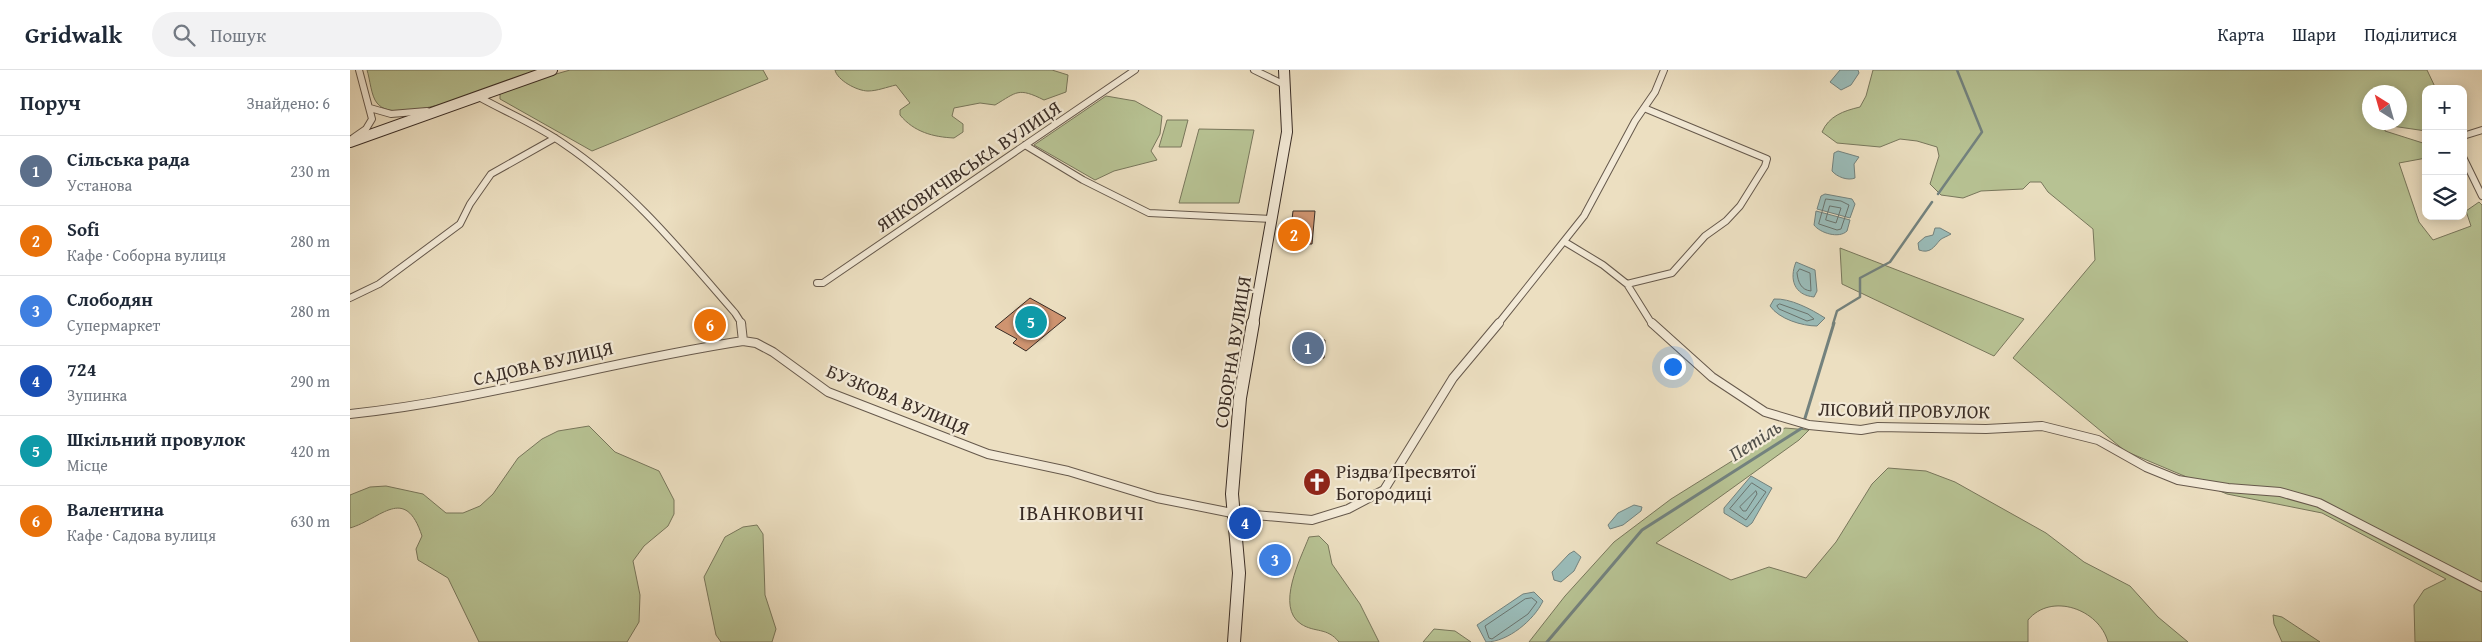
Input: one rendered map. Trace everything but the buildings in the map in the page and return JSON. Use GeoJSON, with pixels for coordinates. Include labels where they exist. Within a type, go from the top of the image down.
{"type":"FeatureCollection","features":[{"type":"Feature","properties":{"kind":"street"},"geometry":{"type":"LineString","coordinates":[[350,141],[370,125],[372,119],[359,70]]}},
{"type":"Feature","properties":{"kind":"street"},"geometry":{"type":"LineString","coordinates":[[350,141],[552,70]]}},
{"type":"Feature","properties":{"kind":"street","name":"ЯНКОВИЧІВСЬКА ВУЛИЦЯ"},"geometry":{"type":"LineString","coordinates":[[817,283],[824,283],[1135,70]]}},
{"type":"Feature","properties":{"kind":"street"},"geometry":{"type":"LineString","coordinates":[[1254,70],[1283,84]]}},
{"type":"Feature","properties":{"kind":"street","name":"СОБОРНА ВУЛИЦЯ"},"geometry":{"type":"LineString","coordinates":[[1234,642],[1238,607],[1238,573],[1232,514],[1240,398],[1287,132],[1283,84],[1284,70]]}},
{"type":"Feature","properties":{"kind":"street","name":"БУЗКОВА ВУЛИЦЯ"},"geometry":{"type":"LineString","coordinates":[[743,341],[756,343],[768,349],[828,392],[988,454],[1068,471],[1157,498],[1232,514],[1312,520],[1348,509],[1384,490],[1453,378],[1565,242],[1603,184],[1635,121],[1663,77],[1664,70]]}},
{"type":"Feature","properties":{"kind":"street"},"geometry":{"type":"LineString","coordinates":[[477,96],[555,138],[622,187],[649,214],[734,313],[743,326],[743,341]]}},
{"type":"Feature","properties":{"kind":"street"},"geometry":{"type":"LineString","coordinates":[[370,108],[391,114],[441,109]]}},
{"type":"Feature","properties":{"kind":"street"},"geometry":{"type":"LineString","coordinates":[[1627,284],[1672,273],[1705,236],[1726,221],[1740,206],[1765,166],[1767,159],[1742,147],[1644,108]]}},
{"type":"Feature","properties":{"kind":"street"},"geometry":{"type":"LineString","coordinates":[[2467,135],[2482,130]]}},
{"type":"Feature","properties":{"kind":"street"},"geometry":{"type":"LineString","coordinates":[[350,298],[379,284],[460,224],[470,204],[491,174],[555,138]]}},
{"type":"Feature","properties":{"kind":"street"},"geometry":{"type":"LineString","coordinates":[[1025,145],[1084,180],[1149,213],[1272,219]]}},
{"type":"Feature","properties":{"kind":"street"},"geometry":{"type":"LineString","coordinates":[[2467,165],[2482,196]]}},
{"type":"Feature","properties":{"kind":"street","name":"ЛІСОВИЙ ПРОВУЛОК"},"geometry":{"type":"LineString","coordinates":[[1565,242],[1604,265],[1627,284],[1655,328],[1712,377],[1765,412],[1809,425],[1860,430],[1878,427],[1986,430],[2042,426],[2098,440],[2146,468],[2178,480],[2228,488],[2280,492],[2319,503],[2363,523],[2482,587]]}},
{"type":"Feature","properties":{"kind":"street","name":"САДОВА ВУЛИЦЯ"},"geometry":{"type":"LineString","coordinates":[[350,414],[401,410],[441,404],[504,391],[606,365],[699,347],[743,341]]}},
{"type":"Feature","properties":{"kind":"green space"},"geometry":{"type":"Polygon","coordinates":[[[367,70],[538,70],[455,100],[407,111],[389,110],[377,103],[372,92],[367,70]]]}},
{"type":"Feature","properties":{"kind":"green space"},"geometry":{"type":"Polygon","coordinates":[[[570,70],[763,70],[768,79],[592,151],[500,99],[500,93],[525,83],[570,70]]]}},
{"type":"Feature","properties":{"kind":"green space"},"geometry":{"type":"Polygon","coordinates":[[[835,70],[1052,70],[1068,75],[1066,92],[1044,100],[1023,92],[1013,94],[995,105],[980,103],[954,108],[952,116],[963,124],[963,132],[954,138],[924,132],[905,121],[900,115],[900,110],[910,103],[896,85],[864,91],[843,81],[835,70]]]}},
{"type":"Feature","properties":{"kind":"green space"},"geometry":{"type":"Polygon","coordinates":[[[1873,70],[2427,70],[2434,85],[2422,85],[2422,130],[2407,128],[2407,85],[2362,85],[2362,130],[2385,130],[2422,143],[2422,159],[2399,163],[2419,222],[2433,240],[2471,226],[2467,210],[2479,202],[2482,205],[2482,642],[2415,642],[2414,605],[2424,590],[2446,579],[2322,513],[2227,494],[2125,451],[2013,358],[2095,260],[2093,229],[2048,192],[2041,182],[2030,182],[2023,189],[1981,191],[1963,198],[1941,195],[1930,184],[1939,156],[1937,147],[1917,141],[1900,139],[1880,147],[1837,143],[1822,132],[1828,122],[1837,115],[1860,107],[1866,96],[1873,70]]]}},
{"type":"Feature","properties":{"kind":"green space"},"geometry":{"type":"Polygon","coordinates":[[[1106,96],[1135,101],[1162,116],[1160,134],[1151,151],[1157,160],[1114,171],[1095,180],[1034,145],[1106,96]]]}},
{"type":"Feature","properties":{"kind":"green space"},"geometry":{"type":"Polygon","coordinates":[[[1167,120],[1188,120],[1181,147],[1159,147],[1167,120]]]}},
{"type":"Feature","properties":{"kind":"green space"},"geometry":{"type":"Polygon","coordinates":[[[1199,129],[1254,130],[1239,203],[1179,203],[1199,129]]]}},
{"type":"Feature","properties":{"kind":"green space"},"geometry":{"type":"Polygon","coordinates":[[[1840,248],[2024,319],[1994,356],[1842,284],[1840,248]]]}},
{"type":"Feature","properties":{"kind":"green space"},"geometry":{"type":"Polygon","coordinates":[[[589,426],[615,452],[659,471],[674,500],[674,514],[668,526],[644,546],[633,561],[640,595],[639,622],[627,642],[479,642],[448,578],[418,560],[416,549],[422,536],[415,520],[408,512],[400,508],[391,509],[350,528],[350,495],[370,487],[386,486],[423,494],[446,513],[463,513],[480,506],[493,494],[518,458],[542,439],[558,431],[589,426]]]}},
{"type":"Feature","properties":{"kind":"green space"},"geometry":{"type":"Polygon","coordinates":[[[1785,428],[1809,430],[1799,440],[1656,543],[1731,580],[1769,567],[1806,578],[1836,542],[1872,484],[1888,468],[1926,471],[1955,482],[2046,533],[2084,562],[2130,586],[2158,617],[2188,642],[2108,642],[2103,630],[2085,613],[2061,606],[2049,607],[2038,612],[2028,620],[2028,642],[1529,642],[1565,596],[1614,542],[1671,499],[1785,428]]]}},
{"type":"Feature","properties":{"kind":"green space"},"geometry":{"type":"Polygon","coordinates":[[[757,525],[763,534],[765,595],[776,629],[772,642],[721,642],[716,635],[704,577],[725,537],[743,527],[757,525]]]}},
{"type":"Feature","properties":{"kind":"green space"},"geometry":{"type":"Polygon","coordinates":[[[1319,536],[1328,545],[1332,564],[1360,604],[1379,642],[1339,642],[1330,634],[1306,627],[1294,616],[1290,606],[1290,595],[1296,569],[1309,537],[1319,536]]]}},
{"type":"Feature","properties":{"kind":"green space"},"geometry":{"type":"Polygon","coordinates":[[[2273,615],[2282,617],[2320,642],[2282,642],[2274,624],[2273,615]]]}},
{"type":"Feature","properties":{"kind":"green space"},"geometry":{"type":"Polygon","coordinates":[[[1434,629],[1455,631],[1471,642],[1423,642],[1434,629]]]}},
{"type":"Feature","properties":{"kind":"water"},"geometry":{"type":"Polygon","coordinates":[[[1840,70],[1858,70],[1859,73],[1851,85],[1841,90],[1830,82],[1840,70]]]}},
{"type":"Feature","properties":{"kind":"water"},"geometry":{"type":"Polygon","coordinates":[[[1838,151],[1859,157],[1854,164],[1855,178],[1843,178],[1832,171],[1834,153],[1838,151]]]}},
{"type":"Feature","properties":{"kind":"water"},"geometry":{"type":"Polygon","coordinates":[[[1825,194],[1852,199],[1855,204],[1850,218],[1817,209],[1821,196],[1825,194]]]}},
{"type":"Feature","properties":{"kind":"water"},"geometry":{"type":"Polygon","coordinates":[[[1816,211],[1850,220],[1847,231],[1835,235],[1817,228],[1814,225],[1816,211]]]}},
{"type":"Feature","properties":{"kind":"water"},"geometry":{"type":"Polygon","coordinates":[[[1935,228],[1940,228],[1951,234],[1941,239],[1929,250],[1919,250],[1918,243],[1925,237],[1933,235],[1935,228]]]}},
{"type":"Feature","properties":{"kind":"water"},"geometry":{"type":"Polygon","coordinates":[[[1796,262],[1815,270],[1817,291],[1814,297],[1802,293],[1795,285],[1793,274],[1796,262]]]}},
{"type":"Feature","properties":{"kind":"water"},"geometry":{"type":"Polygon","coordinates":[[[1774,299],[1793,302],[1825,318],[1817,326],[1791,321],[1779,315],[1770,306],[1774,299]]]}},
{"type":"Feature","properties":{"kind":"water"},"geometry":{"type":"Polygon","coordinates":[[[1751,476],[1772,488],[1752,523],[1747,527],[1724,513],[1724,508],[1751,476]]]}},
{"type":"Feature","properties":{"kind":"water"},"geometry":{"type":"Polygon","coordinates":[[[1634,505],[1642,507],[1641,511],[1623,525],[1610,529],[1608,525],[1618,513],[1634,505]]]}},
{"type":"Feature","properties":{"kind":"water"},"geometry":{"type":"Polygon","coordinates":[[[1574,551],[1581,557],[1574,571],[1561,582],[1554,580],[1552,572],[1574,551]]]}},
{"type":"Feature","properties":{"kind":"water"},"geometry":{"type":"Polygon","coordinates":[[[1534,592],[1543,601],[1527,622],[1503,638],[1486,642],[1477,625],[1523,594],[1534,592]]]}},
{"type":"Feature","properties":{"kind":"waterway","name":"Петіль"},"geometry":{"type":"LineString","coordinates":[[1938,194],[1982,132],[1957,70]]}},
{"type":"Feature","properties":{"kind":"waterway","name":"Петіль"},"geometry":{"type":"LineString","coordinates":[[1833,324],[1837,311],[1860,297],[1860,278],[1890,262],[1932,202]]}},
{"type":"Feature","properties":{"kind":"waterway","name":"Петіль"},"geometry":{"type":"LineString","coordinates":[[1547,642],[1642,530],[1802,428],[1834,323]]}},
{"type":"Feature","properties":{"kind":"place","name":"Sofi"},"geometry":{"type":"Point","coordinates":[1294,235]}},
{"type":"Feature","properties":{"kind":"place","name":"Шкільний провулок"},"geometry":{"type":"Point","coordinates":[1031,322]}},
{"type":"Feature","properties":{"kind":"place","name":"Валентина"},"geometry":{"type":"Point","coordinates":[710,325]}},
{"type":"Feature","properties":{"kind":"place","name":"Cільська рада"},"geometry":{"type":"Point","coordinates":[1308,348]}},
{"type":"Feature","properties":{"kind":"place","name":"Різдва Пресвятої Богородиці"},"geometry":{"type":"Point","coordinates":[1317,482]}},
{"type":"Feature","properties":{"kind":"place","name":"724"},"geometry":{"type":"Point","coordinates":[1245,523]}},
{"type":"Feature","properties":{"kind":"place","name":"Слободян"},"geometry":{"type":"Point","coordinates":[1275,560]}},
{"type":"Feature","properties":{"kind":"district","name":"ІВАНКОВИЧІ"},"geometry":{"type":"Point","coordinates":[1082,513]}}]}
